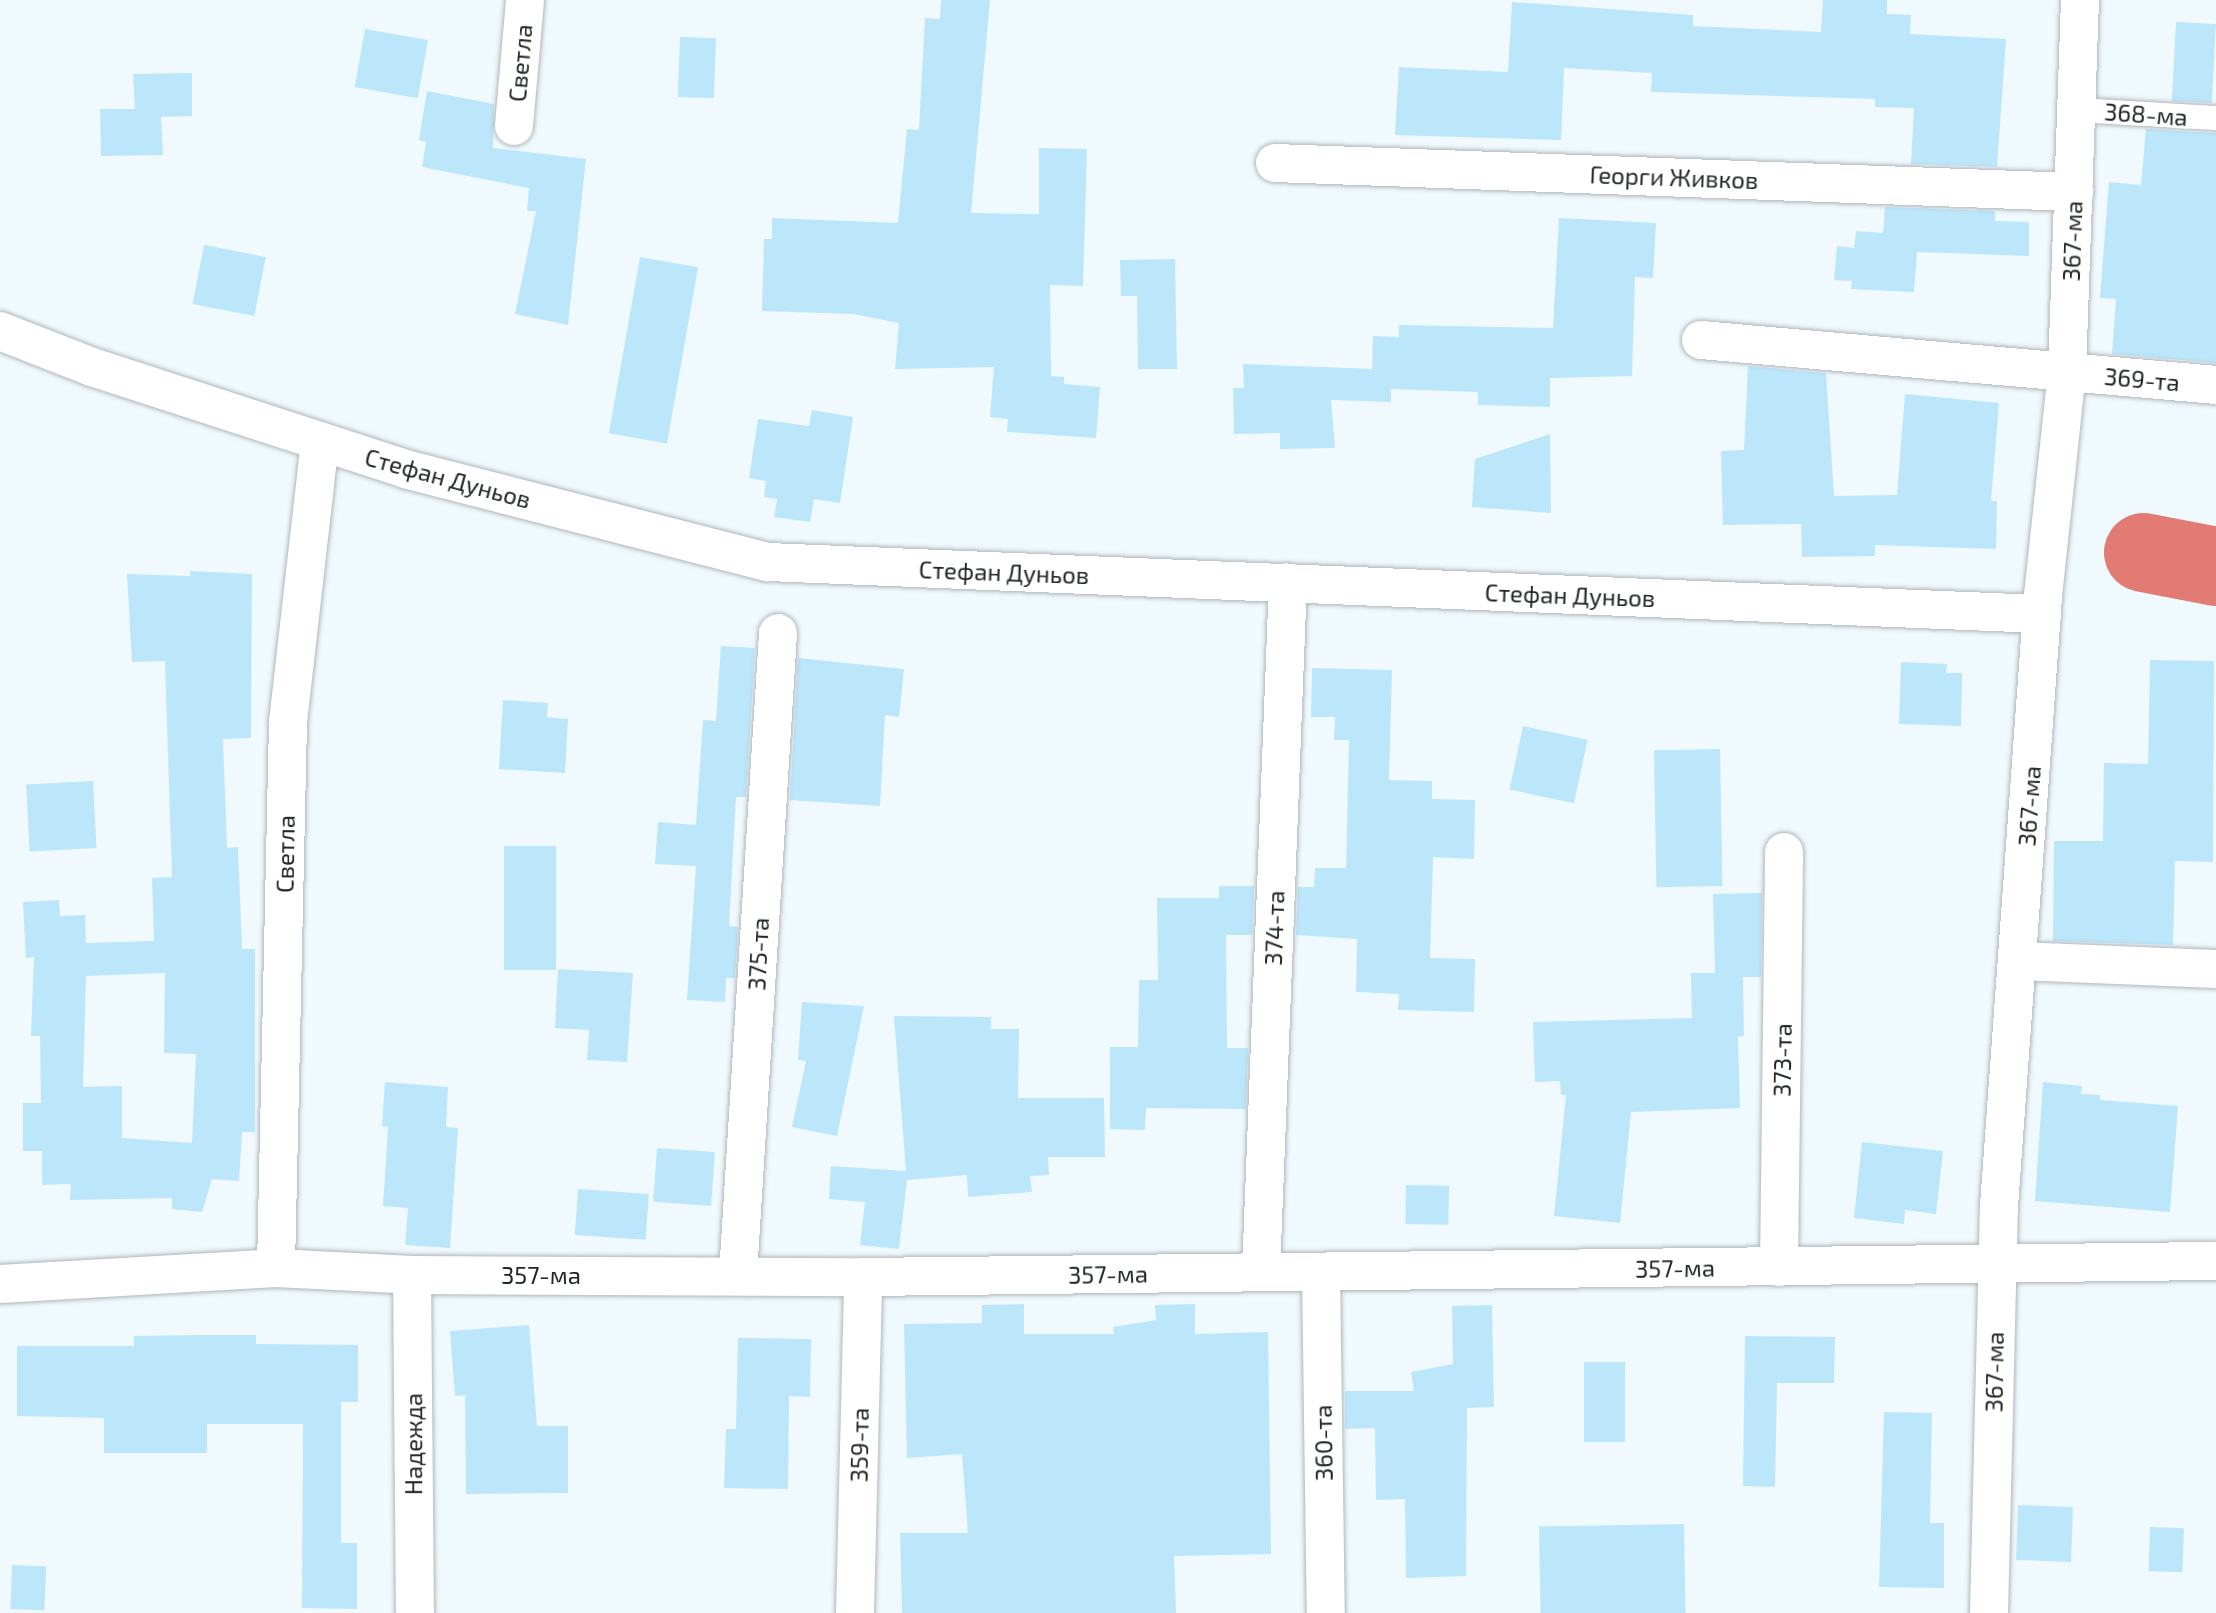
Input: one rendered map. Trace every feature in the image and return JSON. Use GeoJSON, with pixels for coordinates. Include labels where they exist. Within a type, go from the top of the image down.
{"type":"FeatureCollection","features":[{"type":"Feature","properties":{"kind":"street","name":"Светла"},"geometry":{"type":"LineString","coordinates":[[514,125],[525,0]]}},
{"type":"Feature","properties":{"kind":"street","name":"367-ма"},"geometry":{"type":"LineString","coordinates":[[1989,1613],[1996,1265],[2042,605],[2067,372],[2080,0]]}},
{"type":"Feature","properties":{"kind":"street","name":"Георги Живков"},"geometry":{"type":"LineString","coordinates":[[1275,163],[2074,191]]}},
{"type":"Feature","properties":{"kind":"street","name":"Стефан Дуньов"},"geometry":{"type":"LineString","coordinates":[[0,331],[92,367],[405,469],[768,562],[1288,583],[2042,605]]}},
{"type":"Feature","properties":{"kind":"street"},"geometry":{"type":"LineString","coordinates":[[1701,340],[2067,372]]}},
{"type":"Feature","properties":{"kind":"street","name":"369-та"},"geometry":{"type":"LineString","coordinates":[[2067,372],[2216,385]]}},
{"type":"Feature","properties":{"kind":"street","name":"Светла"},"geometry":{"type":"LineString","coordinates":[[276,1268],[288,722],[320,442]]}},
{"type":"Feature","properties":{"kind":"street","name":"374-та"},"geometry":{"type":"LineString","coordinates":[[1261,1272],[1288,583]]}},
{"type":"Feature","properties":{"kind":"street","name":"375-та"},"geometry":{"type":"LineString","coordinates":[[738,1275],[778,633]]}},
{"type":"Feature","properties":{"kind":"street","name":"373-та"},"geometry":{"type":"LineString","coordinates":[[1779,1267],[1784,852]]}},
{"type":"Feature","properties":{"kind":"street"},"geometry":{"type":"LineString","coordinates":[[2018,961],[2216,969]]}},
{"type":"Feature","properties":{"kind":"street","name":"357-ма"},"geometry":{"type":"LineString","coordinates":[[0,1284],[276,1268],[412,1275],[863,1277],[2216,1261]]}},
{"type":"Feature","properties":{"kind":"street","name":"360-та"},"geometry":{"type":"LineString","coordinates":[[1321,1272],[1326,1613]]}},
{"type":"Feature","properties":{"kind":"street","name":"Надежда"},"geometry":{"type":"LineString","coordinates":[[412,1275],[415,1613]]}},
{"type":"Feature","properties":{"kind":"street","name":"359-та"},"geometry":{"type":"LineString","coordinates":[[855,1613],[863,1277]]}},
{"type":"Feature","properties":{"kind":"lane","name":"368-ма"},"geometry":{"type":"LineString","coordinates":[[2076,110],[2216,118]]}},
{"type":"Feature","properties":{"kind":"building"},"geometry":{"type":"Polygon","coordinates":[[[941,0],[990,0],[971,213],[1039,214],[1039,148],[1087,149],[1083,286],[1050,285],[1051,376],[1064,377],[1064,384],[1100,387],[1096,438],[1007,432],[1008,419],[990,417],[994,367],[895,369],[899,323],[853,314],[762,311],[764,239],[772,239],[772,218],[898,223],[907,129],[919,130],[925,18],[940,19],[941,0]]]}},
{"type":"Feature","properties":{"kind":"building"},"geometry":{"type":"Polygon","coordinates":[[[1823,0],[1887,0],[1887,14],[1911,15],[1910,34],[2006,39],[1997,167],[1911,164],[1914,108],[1875,107],[1875,99],[1651,92],[1652,73],[1564,68],[1561,140],[1395,135],[1399,67],[1508,72],[1512,2],[1693,15],[1693,26],[1821,32],[1823,0]]]}},
{"type":"Feature","properties":{"kind":"building"},"geometry":{"type":"Polygon","coordinates":[[[2176,22],[2216,24],[2212,103],[2172,101],[2176,22]]]}},
{"type":"Feature","properties":{"kind":"building"},"geometry":{"type":"Polygon","coordinates":[[[365,29],[428,40],[418,98],[355,87],[365,29]]]}},
{"type":"Feature","properties":{"kind":"building"},"geometry":{"type":"Polygon","coordinates":[[[680,37],[716,38],[714,98],[678,97],[680,37]]]}},
{"type":"Feature","properties":{"kind":"building"},"geometry":{"type":"Polygon","coordinates":[[[192,73],[192,116],[161,117],[163,155],[101,156],[100,109],[135,109],[133,74],[192,73]]]}},
{"type":"Feature","properties":{"kind":"building"},"geometry":{"type":"Polygon","coordinates":[[[427,91],[494,104],[493,148],[586,159],[568,325],[515,314],[536,211],[527,211],[529,188],[422,167],[426,142],[419,140],[427,91]]]}},
{"type":"Feature","properties":{"kind":"building"},"geometry":{"type":"Polygon","coordinates":[[[2146,129],[2216,133],[2216,363],[2112,354],[2116,299],[2100,298],[2109,182],[2141,185],[2146,129]]]}},
{"type":"Feature","properties":{"kind":"building"},"geometry":{"type":"Polygon","coordinates":[[[1885,207],[1995,211],[1995,221],[2029,222],[2029,256],[1917,252],[1914,292],[1851,289],[1852,281],[1834,280],[1837,246],[1854,248],[1856,231],[1883,233],[1885,207]]]}},
{"type":"Feature","properties":{"kind":"building"},"geometry":{"type":"Polygon","coordinates":[[[1559,218],[1656,223],[1653,278],[1635,277],[1632,376],[1550,378],[1550,407],[1478,405],[1478,392],[1391,389],[1391,402],[1331,400],[1335,448],[1280,449],[1280,433],[1234,434],[1233,388],[1244,388],[1243,364],[1372,369],[1373,336],[1399,337],[1399,325],[1553,328],[1559,218]]]}},
{"type":"Feature","properties":{"kind":"building"},"geometry":{"type":"Polygon","coordinates":[[[204,245],[266,257],[254,316],[193,304],[204,245]]]}},
{"type":"Feature","properties":{"kind":"building"},"geometry":{"type":"Polygon","coordinates":[[[640,257],[698,267],[667,444],[609,433],[640,257]]]}},
{"type":"Feature","properties":{"kind":"building"},"geometry":{"type":"Polygon","coordinates":[[[1175,259],[1177,369],[1138,369],[1137,296],[1121,296],[1120,260],[1175,259]]]}},
{"type":"Feature","properties":{"kind":"building"},"geometry":{"type":"Polygon","coordinates":[[[1748,366],[1826,373],[1834,496],[1897,495],[1905,394],[1999,403],[1991,501],[1997,501],[1996,549],[1875,545],[1875,556],[1802,557],[1801,524],[1723,525],[1721,451],[1744,450],[1748,366]]]}},
{"type":"Feature","properties":{"kind":"building"},"geometry":{"type":"Polygon","coordinates":[[[812,410],[853,417],[840,503],[814,499],[810,522],[774,517],[777,499],[764,497],[766,481],[749,478],[758,419],[809,426],[812,410]]]}},
{"type":"Feature","properties":{"kind":"building"},"geometry":{"type":"Polygon","coordinates":[[[1550,434],[1551,513],[1472,507],[1475,459],[1550,434]]]}},
{"type":"Feature","properties":{"kind":"building"},"geometry":{"type":"Polygon","coordinates":[[[190,571],[252,574],[251,738],[223,739],[227,848],[238,847],[242,949],[255,949],[255,1132],[242,1132],[239,1181],[212,1179],[202,1212],[172,1209],[172,1198],[70,1200],[71,1184],[42,1185],[42,1151],[23,1151],[23,1103],[41,1103],[40,1036],[31,1036],[34,957],[26,958],[23,902],[59,900],[60,916],[85,915],[86,943],[154,941],[152,878],[172,877],[165,661],[132,662],[127,574],[190,576],[190,571]],[[165,973],[86,976],[83,1087],[122,1086],[122,1138],[192,1143],[196,1054],[164,1053],[165,973]]]}},
{"type":"Feature","properties":{"kind":"building"},"geometry":{"type":"Polygon","coordinates":[[[721,646],[755,648],[746,797],[736,797],[729,926],[738,927],[735,978],[726,978],[725,1002],[687,1000],[696,866],[655,864],[658,822],[696,825],[703,720],[716,721],[721,646]]]}},
{"type":"Feature","properties":{"kind":"building"},"geometry":{"type":"Polygon","coordinates":[[[798,658],[904,669],[899,717],[885,715],[880,806],[790,800],[798,658]]]}},
{"type":"Feature","properties":{"kind":"building"},"geometry":{"type":"Polygon","coordinates":[[[2150,660],[2214,661],[2213,862],[2175,861],[2173,945],[2053,941],[2054,841],[2103,841],[2104,763],[2148,764],[2150,660]]]}},
{"type":"Feature","properties":{"kind":"building"},"geometry":{"type":"Polygon","coordinates":[[[1901,662],[1947,664],[1946,673],[1962,673],[1961,726],[1899,724],[1901,662]]]}},
{"type":"Feature","properties":{"kind":"building"},"geometry":{"type":"Polygon","coordinates":[[[1312,668],[1392,670],[1389,780],[1432,781],[1432,799],[1475,800],[1474,859],[1433,857],[1430,958],[1475,959],[1474,1012],[1398,1010],[1399,994],[1356,992],[1357,939],[1296,935],[1298,887],[1314,887],[1315,868],[1346,868],[1349,740],[1334,740],[1335,717],[1311,717],[1312,668]]]}},
{"type":"Feature","properties":{"kind":"building"},"geometry":{"type":"Polygon","coordinates":[[[503,700],[548,703],[547,717],[568,719],[565,773],[499,769],[503,700]]]}},
{"type":"Feature","properties":{"kind":"building"},"geometry":{"type":"Polygon","coordinates":[[[1523,726],[1588,740],[1574,803],[1509,790],[1523,726]]]}},
{"type":"Feature","properties":{"kind":"building"},"geometry":{"type":"Polygon","coordinates":[[[1720,749],[1722,886],[1656,887],[1654,750],[1720,749]]]}},
{"type":"Feature","properties":{"kind":"building"},"geometry":{"type":"Polygon","coordinates":[[[93,781],[97,848],[30,851],[26,785],[93,781]]]}},
{"type":"Feature","properties":{"kind":"building"},"geometry":{"type":"Polygon","coordinates":[[[504,846],[556,846],[556,970],[504,970],[504,846]]]}},
{"type":"Feature","properties":{"kind":"building"},"geometry":{"type":"Polygon","coordinates":[[[1219,886],[1254,886],[1252,935],[1226,935],[1227,1048],[1248,1048],[1246,1109],[1146,1108],[1145,1130],[1110,1129],[1110,1047],[1138,1047],[1139,980],[1158,980],[1157,898],[1219,898],[1219,886]]]}},
{"type":"Feature","properties":{"kind":"building"},"geometry":{"type":"Polygon","coordinates":[[[1762,893],[1761,977],[1743,977],[1744,1036],[1738,1037],[1740,1108],[1631,1112],[1620,1223],[1554,1216],[1566,1095],[1561,1095],[1560,1081],[1535,1082],[1533,1022],[1692,1018],[1691,973],[1715,973],[1713,894],[1762,893]]]}},
{"type":"Feature","properties":{"kind":"building"},"geometry":{"type":"Polygon","coordinates":[[[558,969],[633,973],[627,1062],[587,1060],[589,1030],[555,1028],[558,969]]]}},
{"type":"Feature","properties":{"kind":"building"},"geometry":{"type":"Polygon","coordinates":[[[802,1002],[864,1006],[837,1136],[792,1127],[806,1061],[798,1060],[802,1002]]]}},
{"type":"Feature","properties":{"kind":"building"},"geometry":{"type":"Polygon","coordinates":[[[894,1016],[991,1017],[991,1029],[1019,1029],[1018,1098],[1104,1098],[1105,1157],[1048,1157],[1049,1175],[1030,1176],[1032,1192],[968,1197],[967,1175],[907,1180],[899,1249],[860,1245],[865,1202],[829,1199],[831,1166],[906,1171],[894,1016]]]}},
{"type":"Feature","properties":{"kind":"building"},"geometry":{"type":"Polygon","coordinates":[[[385,1082],[448,1087],[446,1127],[458,1128],[450,1248],[405,1245],[408,1208],[383,1206],[388,1127],[382,1126],[385,1082]]]}},
{"type":"Feature","properties":{"kind":"building"},"geometry":{"type":"Polygon","coordinates":[[[2043,1082],[2082,1086],[2081,1094],[2100,1095],[2100,1100],[2178,1106],[2170,1212],[2035,1201],[2043,1082]]]}},
{"type":"Feature","properties":{"kind":"building"},"geometry":{"type":"Polygon","coordinates":[[[1862,1142],[1943,1151],[1936,1214],[1905,1210],[1904,1224],[1854,1218],[1862,1142]]]}},
{"type":"Feature","properties":{"kind":"building"},"geometry":{"type":"Polygon","coordinates":[[[657,1148],[715,1152],[711,1206],[653,1202],[657,1148]]]}},
{"type":"Feature","properties":{"kind":"building"},"geometry":{"type":"Polygon","coordinates":[[[1406,1185],[1449,1186],[1448,1225],[1405,1224],[1406,1185]]]}},
{"type":"Feature","properties":{"kind":"building"},"geometry":{"type":"Polygon","coordinates":[[[578,1189],[649,1194],[646,1240],[575,1235],[578,1189]]]}},
{"type":"Feature","properties":{"kind":"building"},"geometry":{"type":"Polygon","coordinates":[[[1024,1304],[1024,1334],[1114,1334],[1113,1327],[1156,1320],[1155,1305],[1195,1304],[1195,1334],[1268,1332],[1271,1554],[1174,1556],[1176,1613],[902,1613],[900,1533],[968,1533],[962,1454],[907,1458],[904,1324],[982,1323],[982,1305],[1024,1304]]]}},
{"type":"Feature","properties":{"kind":"building"},"geometry":{"type":"Polygon","coordinates":[[[1492,1305],[1494,1407],[1467,1408],[1466,1576],[1406,1578],[1405,1499],[1376,1500],[1375,1428],[1345,1429],[1345,1391],[1414,1391],[1411,1372],[1453,1364],[1452,1306],[1492,1305]]]}},
{"type":"Feature","properties":{"kind":"building"},"geometry":{"type":"Polygon","coordinates":[[[529,1325],[537,1426],[568,1426],[568,1493],[466,1494],[465,1395],[455,1396],[450,1331],[529,1325]]]}},
{"type":"Feature","properties":{"kind":"building"},"geometry":{"type":"Polygon","coordinates":[[[256,1335],[256,1344],[358,1345],[358,1402],[341,1402],[341,1543],[357,1543],[357,1609],[302,1608],[303,1424],[207,1424],[207,1453],[104,1453],[104,1418],[17,1416],[17,1346],[134,1346],[134,1336],[256,1335]]]}},
{"type":"Feature","properties":{"kind":"building"},"geometry":{"type":"Polygon","coordinates":[[[1745,1336],[1835,1337],[1834,1383],[1777,1383],[1775,1487],[1743,1486],[1745,1336]]]}},
{"type":"Feature","properties":{"kind":"building"},"geometry":{"type":"Polygon","coordinates":[[[738,1338],[811,1339],[810,1397],[789,1396],[788,1489],[724,1488],[726,1429],[736,1429],[738,1338]]]}},
{"type":"Feature","properties":{"kind":"building"},"geometry":{"type":"Polygon","coordinates":[[[1584,1362],[1625,1362],[1625,1442],[1584,1442],[1584,1362]]]}},
{"type":"Feature","properties":{"kind":"building"},"geometry":{"type":"Polygon","coordinates":[[[1884,1412],[1932,1413],[1930,1523],[1944,1523],[1944,1588],[1879,1587],[1884,1412]]]}},
{"type":"Feature","properties":{"kind":"building"},"geometry":{"type":"Polygon","coordinates":[[[2018,1505],[2073,1507],[2071,1562],[2016,1560],[2018,1505]]]}},
{"type":"Feature","properties":{"kind":"building"},"geometry":{"type":"Polygon","coordinates":[[[1684,1524],[1686,1613],[1541,1613],[1539,1527],[1684,1524]]]}},
{"type":"Feature","properties":{"kind":"building"},"geometry":{"type":"Polygon","coordinates":[[[2150,1527],[2184,1528],[2182,1572],[2148,1571],[2150,1527]]]}},
{"type":"Feature","properties":{"kind":"building"},"geometry":{"type":"Polygon","coordinates":[[[12,1565],[46,1566],[44,1610],[10,1609],[12,1565]]]}},
{"type":"Feature","properties":{"kind":"waterway"},"geometry":{"type":"LineString","coordinates":[[2143,552],[2216,566]]}}]}
